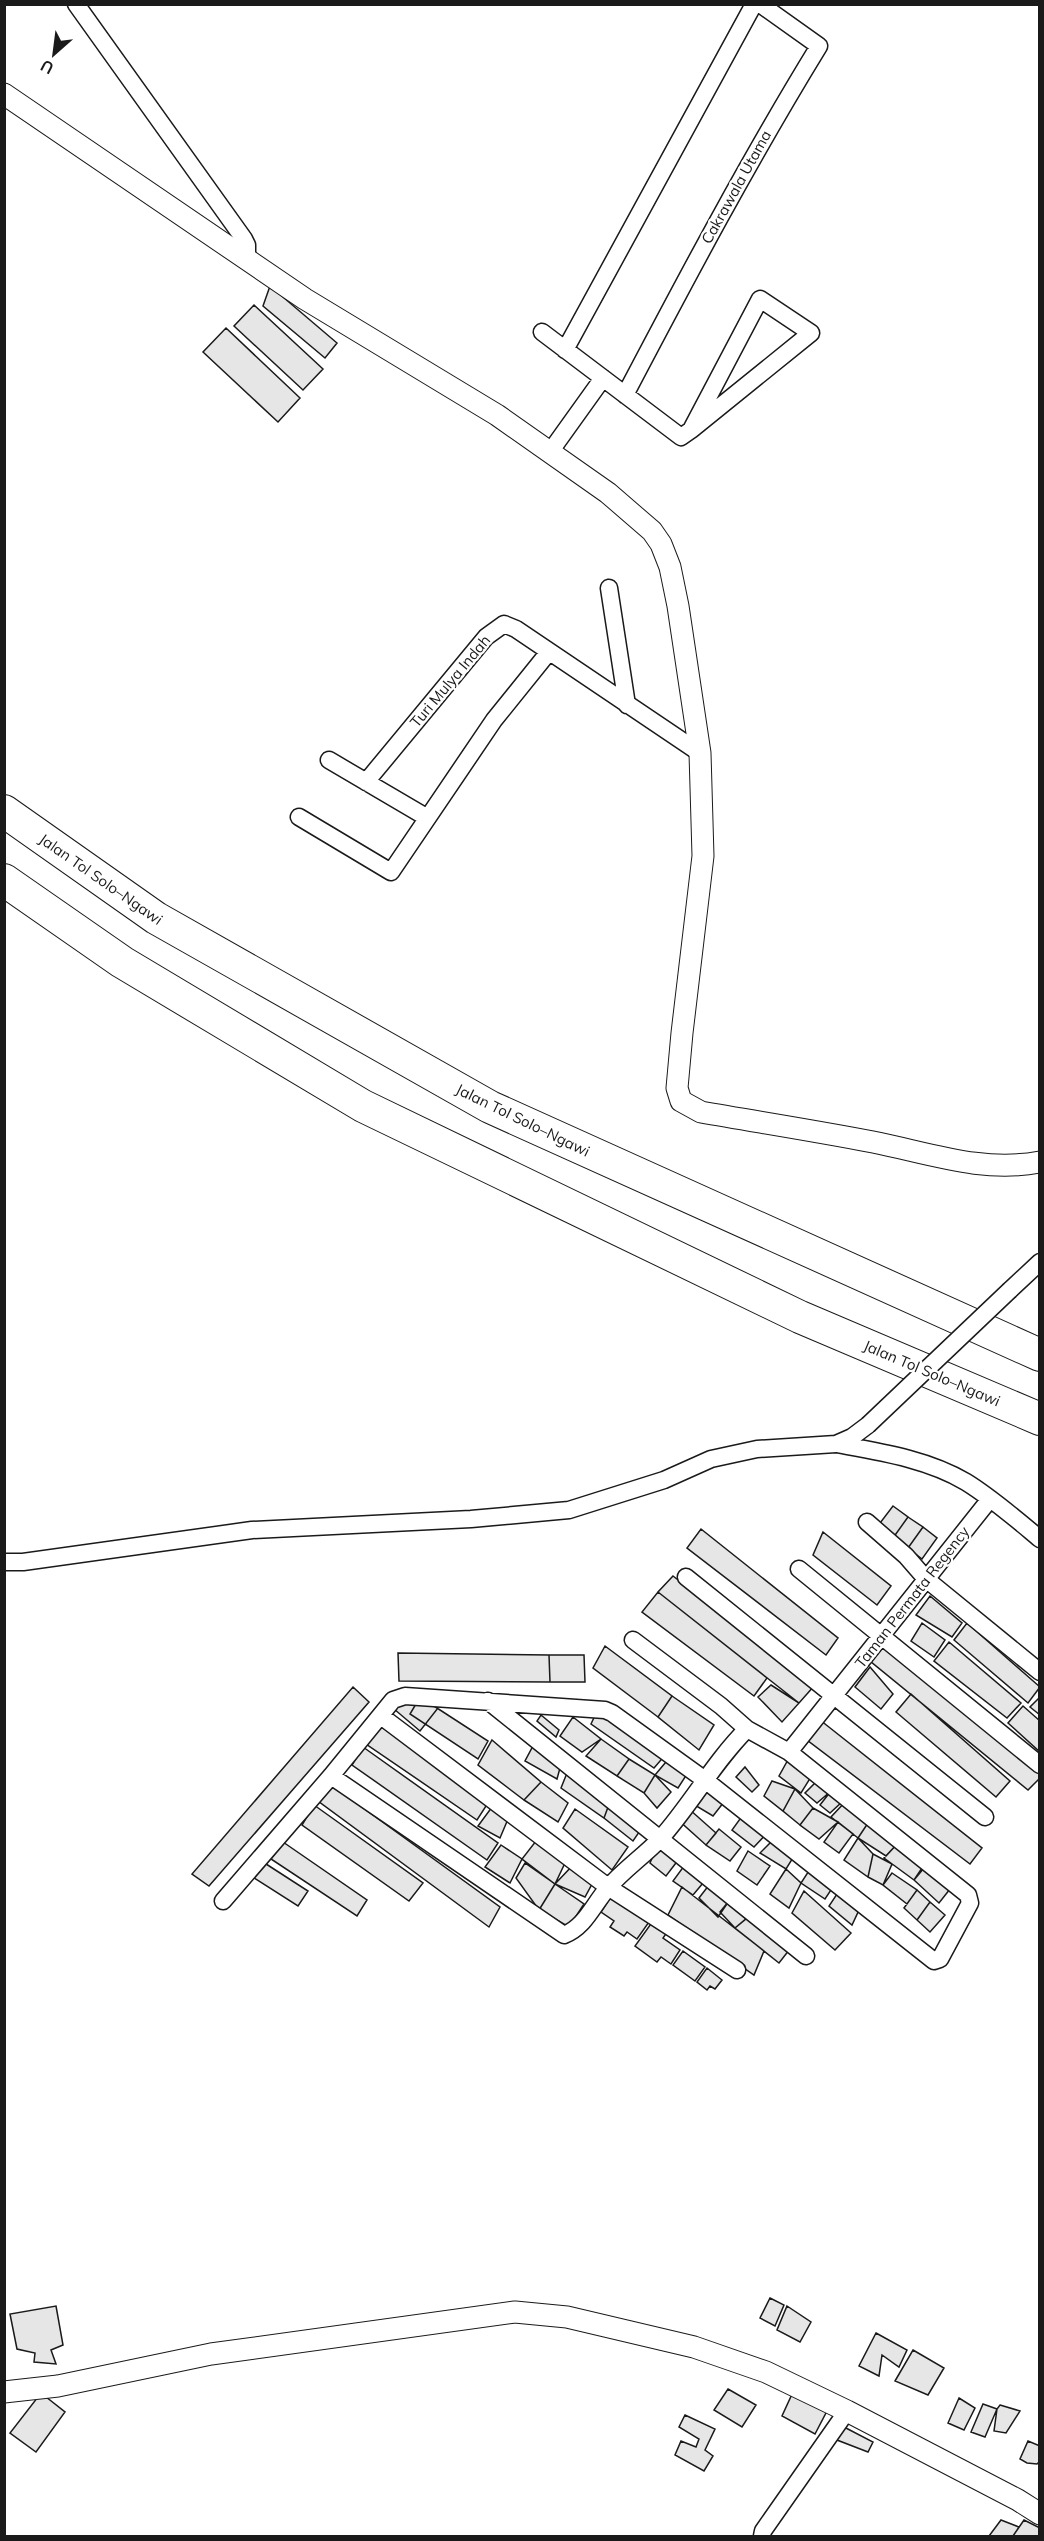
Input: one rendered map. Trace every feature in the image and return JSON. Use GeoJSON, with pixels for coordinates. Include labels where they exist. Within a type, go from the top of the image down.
{"type":"FeatureCollection","features":[{"type":"Feature","properties":{"kind":"highway","name":"Jalan Tol Solo–Ngawi"},"geometry":{"type":"LineString","coordinates":[[4,811],[156,918],[490,1107],[1040,1355]]}},
{"type":"Feature","properties":{"kind":"highway","name":"Jalan Tol Solo–Ngawi"},"geometry":{"type":"LineString","coordinates":[[4,880],[122,962],[363,1106],[800,1317],[1040,1419]]}},
{"type":"Feature","properties":{"kind":"street"},"geometry":{"type":"LineString","coordinates":[[76,4],[244,238],[247,245],[247,260]]}},
{"type":"Feature","properties":{"kind":"street"},"geometry":{"type":"LineString","coordinates":[[565,350],[754,4]]}},
{"type":"Feature","properties":{"kind":"street","name":"Cakrawala Utama"},"geometry":{"type":"LineString","coordinates":[[626,395],[711,231],[767,130],[819,46],[760,4]]}},
{"type":"Feature","properties":{"kind":"street"},"geometry":{"type":"LineString","coordinates":[[4,94],[305,299],[497,415],[623,506],[652,531],[661,544],[670,567],[678,606],[700,753],[703,856],[677,1088],[681,1101],[701,1112],[873,1142],[970,1164],[1021,1165],[1040,1162]]}},
{"type":"Feature","properties":{"kind":"street"},"geometry":{"type":"LineString","coordinates":[[542,332],[681,437],[691,430],[811,333],[760,299],[691,430]]}},
{"type":"Feature","properties":{"kind":"street"},"geometry":{"type":"LineString","coordinates":[[550,452],[603,378]]}},
{"type":"Feature","properties":{"kind":"street"},"geometry":{"type":"LineString","coordinates":[[609,588],[627,705]]}},
{"type":"Feature","properties":{"kind":"street","name":"Turi Mulya Indah"},"geometry":{"type":"LineString","coordinates":[[366,782],[495,629],[504,624],[700,753]]}},
{"type":"Feature","properties":{"kind":"street"},"geometry":{"type":"LineString","coordinates":[[299,817],[391,872],[426,817],[494,720],[548,653]]}},
{"type":"Feature","properties":{"kind":"street"},"geometry":{"type":"LineString","coordinates":[[329,760],[426,817]]}},
{"type":"Feature","properties":{"kind":"street"},"geometry":{"type":"LineString","coordinates":[[836,1444],[852,1437],[868,1425],[1040,1262]]}},
{"type":"Feature","properties":{"kind":"street"},"geometry":{"type":"LineString","coordinates":[[4,1562],[23,1562],[252,1530],[471,1519],[569,1510],[664,1480],[711,1459],[757,1449],[836,1444],[888,1454],[939,1469],[965,1482],[990,1499],[1040,1539]]}},
{"type":"Feature","properties":{"kind":"street","name":"Taman Permata Regency"},"geometry":{"type":"LineString","coordinates":[[789,1752],[990,1499]]}},
{"type":"Feature","properties":{"kind":"street"},"geometry":{"type":"LineString","coordinates":[[867,1522],[906,1556],[926,1579],[1040,1672]]}},
{"type":"Feature","properties":{"kind":"street"},"geometry":{"type":"LineString","coordinates":[[799,1569],[1040,1766]]}},
{"type":"Feature","properties":{"kind":"street"},"geometry":{"type":"LineString","coordinates":[[686,1577],[985,1817]]}},
{"type":"Feature","properties":{"kind":"street"},"geometry":{"type":"LineString","coordinates":[[224,1901],[393,1700],[400,1696],[605,1710],[705,1780],[931,1960],[938,1961],[970,1903],[968,1894],[789,1752],[747,1729],[721,1706],[633,1640]]}},
{"type":"Feature","properties":{"kind":"street"},"geometry":{"type":"LineString","coordinates":[[488,1701],[806,1956]]}},
{"type":"Feature","properties":{"kind":"street"},"geometry":{"type":"LineString","coordinates":[[381,1716],[608,1887],[737,1970]]}},
{"type":"Feature","properties":{"kind":"street"},"geometry":{"type":"LineString","coordinates":[[331,1776],[564,1935],[579,1928],[608,1887],[661,1838],[733,1743],[747,1729]]}},
{"type":"Feature","properties":{"kind":"street"},"geometry":{"type":"LineString","coordinates":[[4,2392],[58,2386],[211,2354],[515,2312],[567,2317],[694,2346],[766,2372],[847,2411],[1018,2500],[1040,2514]]}},
{"type":"Feature","properties":{"kind":"street"},"geometry":{"type":"LineString","coordinates":[[762,2536],[788,2494],[847,2411]]}},
{"type":"Feature","properties":{"kind":"building"},"geometry":{"type":"Polygon","coordinates":[[[270,286],[337,343],[325,358],[263,306],[270,286]]]}},
{"type":"Feature","properties":{"kind":"building"},"geometry":{"type":"Polygon","coordinates":[[[254,305],[323,369],[303,390],[234,326],[254,305]]]}},
{"type":"Feature","properties":{"kind":"building"},"geometry":{"type":"Polygon","coordinates":[[[226,328],[300,398],[278,422],[203,352],[226,328]]]}},
{"type":"Feature","properties":{"kind":"building"},"geometry":{"type":"Polygon","coordinates":[[[893,1506],[908,1517],[893,1538],[877,1527],[893,1506]]]}},
{"type":"Feature","properties":{"kind":"building"},"geometry":{"type":"Polygon","coordinates":[[[908,1517],[923,1527],[908,1548],[893,1538],[908,1517]]]}},
{"type":"Feature","properties":{"kind":"building"},"geometry":{"type":"Polygon","coordinates":[[[923,1527],[937,1538],[922,1559],[908,1548],[923,1527]]]}},
{"type":"Feature","properties":{"kind":"building"},"geometry":{"type":"Polygon","coordinates":[[[701,1529],[838,1638],[826,1655],[687,1548],[701,1529]]]}},
{"type":"Feature","properties":{"kind":"building"},"geometry":{"type":"Polygon","coordinates":[[[823,1532],[891,1586],[877,1605],[813,1555],[823,1532]]]}},
{"type":"Feature","properties":{"kind":"building"},"geometry":{"type":"Polygon","coordinates":[[[673,1576],[814,1686],[799,1703],[658,1592],[673,1576]]]}},
{"type":"Feature","properties":{"kind":"building"},"geometry":{"type":"Polygon","coordinates":[[[658,1592],[767,1678],[754,1696],[642,1612],[658,1592]]]}},
{"type":"Feature","properties":{"kind":"building"},"geometry":{"type":"Polygon","coordinates":[[[930,1596],[962,1623],[952,1637],[916,1615],[930,1596]]]}},
{"type":"Feature","properties":{"kind":"building"},"geometry":{"type":"Polygon","coordinates":[[[922,1623],[945,1640],[934,1657],[911,1641],[922,1623]]]}},
{"type":"Feature","properties":{"kind":"building"},"geometry":{"type":"Polygon","coordinates":[[[967,1623],[1040,1687],[1028,1703],[954,1640],[967,1623]]]}},
{"type":"Feature","properties":{"kind":"building"},"geometry":{"type":"Polygon","coordinates":[[[883,1642],[1040,1774],[1040,1778],[1028,1790],[870,1661],[883,1642]]]}},
{"type":"Feature","properties":{"kind":"building"},"geometry":{"type":"Polygon","coordinates":[[[949,1642],[1021,1703],[1007,1718],[934,1661],[949,1642]]]}},
{"type":"Feature","properties":{"kind":"building"},"geometry":{"type":"Polygon","coordinates":[[[605,1646],[672,1696],[658,1717],[593,1668],[605,1646]]]}},
{"type":"Feature","properties":{"kind":"building"},"geometry":{"type":"Polygon","coordinates":[[[398,1653],[549,1655],[550,1682],[399,1681],[398,1653]]]}},
{"type":"Feature","properties":{"kind":"building"},"geometry":{"type":"Polygon","coordinates":[[[549,1655],[584,1655],[585,1682],[550,1682],[549,1655]]]}},
{"type":"Feature","properties":{"kind":"building"},"geometry":{"type":"Polygon","coordinates":[[[870,1667],[893,1694],[881,1709],[855,1687],[870,1667]]]}},
{"type":"Feature","properties":{"kind":"building"},"geometry":{"type":"Polygon","coordinates":[[[771,1685],[799,1703],[782,1722],[758,1697],[771,1685]]]}},
{"type":"Feature","properties":{"kind":"building"},"geometry":{"type":"Polygon","coordinates":[[[353,1687],[369,1702],[209,1886],[192,1874],[353,1687]]]}},
{"type":"Feature","properties":{"kind":"building"},"geometry":{"type":"Polygon","coordinates":[[[911,1694],[1010,1781],[996,1797],[896,1712],[911,1694]]]}},
{"type":"Feature","properties":{"kind":"building"},"geometry":{"type":"Polygon","coordinates":[[[672,1696],[714,1725],[699,1750],[658,1717],[672,1696]]]}},
{"type":"Feature","properties":{"kind":"building"},"geometry":{"type":"Polygon","coordinates":[[[420,1697],[488,1741],[478,1759],[410,1714],[420,1697]]]}},
{"type":"Feature","properties":{"kind":"building"},"geometry":{"type":"Polygon","coordinates":[[[1040,1697],[1040,1715],[1030,1707],[1040,1697]]]}},
{"type":"Feature","properties":{"kind":"building"},"geometry":{"type":"Polygon","coordinates":[[[403,1698],[426,1701],[438,1708],[420,1731],[394,1709],[403,1698]]]}},
{"type":"Feature","properties":{"kind":"building"},"geometry":{"type":"Polygon","coordinates":[[[1023,1706],[1040,1721],[1040,1752],[1008,1723],[1023,1706]]]}},
{"type":"Feature","properties":{"kind":"building"},"geometry":{"type":"Polygon","coordinates":[[[598,1709],[667,1753],[654,1768],[591,1724],[598,1709]]]}},
{"type":"Feature","properties":{"kind":"building"},"geometry":{"type":"Polygon","coordinates":[[[541,1715],[559,1730],[556,1737],[537,1721],[541,1715]]]}},
{"type":"Feature","properties":{"kind":"building"},"geometry":{"type":"Polygon","coordinates":[[[573,1717],[601,1739],[582,1752],[560,1736],[573,1717]]]}},
{"type":"Feature","properties":{"kind":"building"},"geometry":{"type":"Polygon","coordinates":[[[820,1720],[982,1848],[970,1864],[807,1740],[820,1720]]]}},
{"type":"Feature","properties":{"kind":"building"},"geometry":{"type":"Polygon","coordinates":[[[379,1725],[488,1803],[477,1820],[366,1744],[379,1725]]]}},
{"type":"Feature","properties":{"kind":"building"},"geometry":{"type":"Polygon","coordinates":[[[601,1739],[629,1759],[617,1776],[586,1756],[601,1739]]]}},
{"type":"Feature","properties":{"kind":"building"},"geometry":{"type":"Polygon","coordinates":[[[492,1740],[541,1782],[524,1800],[478,1765],[492,1740]]]}},
{"type":"Feature","properties":{"kind":"building"},"geometry":{"type":"Polygon","coordinates":[[[533,1746],[560,1768],[557,1779],[525,1761],[533,1746]]]}},
{"type":"Feature","properties":{"kind":"building"},"geometry":{"type":"Polygon","coordinates":[[[363,1747],[498,1843],[487,1860],[352,1765],[363,1747]]]}},
{"type":"Feature","properties":{"kind":"building"},"geometry":{"type":"Polygon","coordinates":[[[671,1756],[687,1774],[678,1788],[655,1775],[671,1756]]]}},
{"type":"Feature","properties":{"kind":"building"},"geometry":{"type":"Polygon","coordinates":[[[789,1758],[814,1772],[801,1793],[779,1776],[789,1758]]]}},
{"type":"Feature","properties":{"kind":"building"},"geometry":{"type":"Polygon","coordinates":[[[629,1759],[655,1775],[644,1793],[617,1776],[629,1759]]]}},
{"type":"Feature","properties":{"kind":"building"},"geometry":{"type":"Polygon","coordinates":[[[745,1767],[759,1785],[752,1792],[736,1777],[745,1767]]]}},
{"type":"Feature","properties":{"kind":"building"},"geometry":{"type":"Polygon","coordinates":[[[567,1773],[611,1799],[604,1818],[561,1788],[567,1773]]]}},
{"type":"Feature","properties":{"kind":"building"},"geometry":{"type":"Polygon","coordinates":[[[655,1775],[671,1792],[657,1808],[644,1793],[655,1775]]]}},
{"type":"Feature","properties":{"kind":"building"},"geometry":{"type":"Polygon","coordinates":[[[705,1780],[727,1798],[713,1816],[693,1804],[705,1780]]]}},
{"type":"Feature","properties":{"kind":"building"},"geometry":{"type":"Polygon","coordinates":[[[818,1780],[831,1791],[817,1803],[805,1793],[818,1780]]]}},
{"type":"Feature","properties":{"kind":"building"},"geometry":{"type":"Polygon","coordinates":[[[772,1781],[795,1789],[783,1811],[764,1796],[772,1781]]]}},
{"type":"Feature","properties":{"kind":"building"},"geometry":{"type":"Polygon","coordinates":[[[541,1782],[568,1803],[558,1822],[524,1800],[541,1782]]]}},
{"type":"Feature","properties":{"kind":"building"},"geometry":{"type":"Polygon","coordinates":[[[330,1784],[500,1907],[489,1927],[318,1801],[330,1784]]]}},
{"type":"Feature","properties":{"kind":"building"},"geometry":{"type":"Polygon","coordinates":[[[795,1789],[813,1808],[800,1825],[783,1811],[795,1789]]]}},
{"type":"Feature","properties":{"kind":"building"},"geometry":{"type":"Polygon","coordinates":[[[831,1791],[843,1801],[830,1813],[820,1805],[831,1791]]]}},
{"type":"Feature","properties":{"kind":"building"},"geometry":{"type":"Polygon","coordinates":[[[611,1799],[644,1825],[633,1841],[604,1818],[611,1799]]]}},
{"type":"Feature","properties":{"kind":"building"},"geometry":{"type":"Polygon","coordinates":[[[846,1801],[870,1820],[858,1838],[831,1817],[846,1801]]]}},
{"type":"Feature","properties":{"kind":"building"},"geometry":{"type":"Polygon","coordinates":[[[314,1805],[423,1883],[409,1901],[302,1825],[314,1805]]]}},
{"type":"Feature","properties":{"kind":"building"},"geometry":{"type":"Polygon","coordinates":[[[492,1807],[508,1819],[500,1838],[478,1826],[492,1807]]]}},
{"type":"Feature","properties":{"kind":"building"},"geometry":{"type":"Polygon","coordinates":[[[813,1808],[838,1822],[819,1839],[800,1825],[813,1808]]]}},
{"type":"Feature","properties":{"kind":"building"},"geometry":{"type":"Polygon","coordinates":[[[575,1809],[628,1847],[612,1870],[563,1828],[575,1809]]]}},
{"type":"Feature","properties":{"kind":"building"},"geometry":{"type":"Polygon","coordinates":[[[689,1809],[716,1833],[706,1845],[676,1818],[689,1809]]]}},
{"type":"Feature","properties":{"kind":"building"},"geometry":{"type":"Polygon","coordinates":[[[745,1812],[769,1831],[754,1847],[732,1830],[745,1812]]]}},
{"type":"Feature","properties":{"kind":"building"},"geometry":{"type":"Polygon","coordinates":[[[870,1820],[898,1843],[886,1856],[858,1838],[870,1820]]]}},
{"type":"Feature","properties":{"kind":"building"},"geometry":{"type":"Polygon","coordinates":[[[838,1822],[853,1834],[839,1853],[824,1842],[838,1822]]]}},
{"type":"Feature","properties":{"kind":"building"},"geometry":{"type":"Polygon","coordinates":[[[719,1829],[741,1847],[730,1861],[706,1845],[719,1829]]]}},
{"type":"Feature","properties":{"kind":"building"},"geometry":{"type":"Polygon","coordinates":[[[661,1837],[682,1855],[666,1876],[650,1863],[661,1837]]]}},
{"type":"Feature","properties":{"kind":"building"},"geometry":{"type":"Polygon","coordinates":[[[776,1837],[796,1853],[786,1869],[760,1853],[776,1837]]]}},
{"type":"Feature","properties":{"kind":"building"},"geometry":{"type":"Polygon","coordinates":[[[858,1838],[873,1854],[868,1877],[844,1860],[858,1838]]]}},
{"type":"Feature","properties":{"kind":"building"},"geometry":{"type":"Polygon","coordinates":[[[536,1841],[565,1863],[555,1884],[522,1859],[536,1841]]]}},
{"type":"Feature","properties":{"kind":"building"},"geometry":{"type":"Polygon","coordinates":[[[283,1842],[367,1900],[357,1916],[271,1859],[283,1842]]]}},
{"type":"Feature","properties":{"kind":"building"},"geometry":{"type":"Polygon","coordinates":[[[898,1843],[924,1865],[914,1880],[884,1858],[898,1843]]]}},
{"type":"Feature","properties":{"kind":"building"},"geometry":{"type":"Polygon","coordinates":[[[501,1845],[522,1859],[510,1883],[485,1867],[501,1845]]]}},
{"type":"Feature","properties":{"kind":"building"},"geometry":{"type":"Polygon","coordinates":[[[748,1851],[770,1866],[757,1885],[737,1871],[748,1851]]]}},
{"type":"Feature","properties":{"kind":"building"},"geometry":{"type":"Polygon","coordinates":[[[873,1854],[892,1864],[883,1885],[868,1877],[873,1854]]]}},
{"type":"Feature","properties":{"kind":"building"},"geometry":{"type":"Polygon","coordinates":[[[263,1862],[308,1891],[298,1906],[251,1876],[263,1862]]]}},
{"type":"Feature","properties":{"kind":"building"},"geometry":{"type":"Polygon","coordinates":[[[525,1863],[555,1884],[539,1910],[516,1878],[525,1863]]]}},
{"type":"Feature","properties":{"kind":"building"},"geometry":{"type":"Polygon","coordinates":[[[575,1863],[592,1884],[585,1897],[555,1884],[575,1863]]]}},
{"type":"Feature","properties":{"kind":"building"},"geometry":{"type":"Polygon","coordinates":[[[684,1866],[703,1883],[693,1895],[673,1881],[684,1866]]]}},
{"type":"Feature","properties":{"kind":"building"},"geometry":{"type":"Polygon","coordinates":[[[812,1866],[835,1884],[825,1899],[801,1883],[812,1866]]]}},
{"type":"Feature","properties":{"kind":"building"},"geometry":{"type":"Polygon","coordinates":[[[924,1868],[950,1889],[939,1903],[914,1880],[924,1868]]]}},
{"type":"Feature","properties":{"kind":"building"},"geometry":{"type":"Polygon","coordinates":[[[786,1869],[801,1883],[789,1908],[770,1894],[786,1869]]]}},
{"type":"Feature","properties":{"kind":"building"},"geometry":{"type":"Polygon","coordinates":[[[892,1873],[917,1890],[907,1904],[883,1885],[892,1873]]]}},
{"type":"Feature","properties":{"kind":"building"},"geometry":{"type":"Polygon","coordinates":[[[555,1884],[584,1904],[569,1927],[539,1910],[555,1884]]]}},
{"type":"Feature","properties":{"kind":"building"},"geometry":{"type":"Polygon","coordinates":[[[709,1885],[729,1901],[718,1917],[699,1898],[709,1885]]]}},
{"type":"Feature","properties":{"kind":"building"},"geometry":{"type":"Polygon","coordinates":[[[682,1887],[764,1951],[754,1975],[668,1915],[682,1887]]]}},
{"type":"Feature","properties":{"kind":"building"},"geometry":{"type":"Polygon","coordinates":[[[841,1888],[859,1910],[852,1925],[829,1906],[841,1888]]]}},
{"type":"Feature","properties":{"kind":"building"},"geometry":{"type":"Polygon","coordinates":[[[917,1890],[930,1902],[917,1920],[904,1908],[917,1890]]]}},
{"type":"Feature","properties":{"kind":"building"},"geometry":{"type":"Polygon","coordinates":[[[804,1891],[851,1933],[835,1950],[792,1913],[804,1891]]]}},
{"type":"Feature","properties":{"kind":"building"},"geometry":{"type":"Polygon","coordinates":[[[611,1897],[649,1922],[637,1939],[627,1932],[624,1936],[610,1927],[614,1921],[601,1912],[611,1897]]]}},
{"type":"Feature","properties":{"kind":"building"},"geometry":{"type":"Polygon","coordinates":[[[729,1901],[746,1919],[735,1928],[720,1912],[729,1901]]]}},
{"type":"Feature","properties":{"kind":"building"},"geometry":{"type":"Polygon","coordinates":[[[930,1902],[945,1915],[930,1932],[917,1920],[930,1902]]]}},
{"type":"Feature","properties":{"kind":"building"},"geometry":{"type":"Polygon","coordinates":[[[753,1913],[793,1945],[779,1963],[735,1928],[753,1913]]]}},
{"type":"Feature","properties":{"kind":"building"},"geometry":{"type":"Polygon","coordinates":[[[653,1921],[668,1931],[663,1938],[680,1950],[671,1964],[661,1957],[657,1962],[635,1946],[653,1921]]]}},
{"type":"Feature","properties":{"kind":"building"},"geometry":{"type":"Polygon","coordinates":[[[683,1951],[705,1967],[695,1981],[673,1965],[683,1951]]]}},
{"type":"Feature","properties":{"kind":"building"},"geometry":{"type":"Polygon","coordinates":[[[707,1968],[722,1980],[715,1989],[710,1986],[707,1990],[697,1982],[707,1968]]]}},
{"type":"Feature","properties":{"kind":"building"},"geometry":{"type":"Polygon","coordinates":[[[770,2298],[784,2305],[775,2326],[760,2318],[770,2298]]]}},
{"type":"Feature","properties":{"kind":"building"},"geometry":{"type":"Polygon","coordinates":[[[56,2306],[63,2345],[51,2350],[56,2364],[34,2362],[35,2353],[17,2349],[10,2314],[56,2306]]]}},
{"type":"Feature","properties":{"kind":"building"},"geometry":{"type":"Polygon","coordinates":[[[787,2306],[811,2322],[800,2342],[777,2330],[787,2306]]]}},
{"type":"Feature","properties":{"kind":"building"},"geometry":{"type":"Polygon","coordinates":[[[876,2333],[907,2350],[899,2367],[882,2355],[879,2376],[859,2366],[876,2333]]]}},
{"type":"Feature","properties":{"kind":"building"},"geometry":{"type":"Polygon","coordinates":[[[913,2350],[944,2368],[928,2395],[895,2381],[913,2350]]]}},
{"type":"Feature","properties":{"kind":"building"},"geometry":{"type":"Polygon","coordinates":[[[728,2389],[756,2405],[742,2427],[714,2410],[728,2389]]]}},
{"type":"Feature","properties":{"kind":"building"},"geometry":{"type":"Polygon","coordinates":[[[793,2392],[828,2409],[815,2434],[782,2416],[793,2392]]]}},
{"type":"Feature","properties":{"kind":"building"},"geometry":{"type":"Polygon","coordinates":[[[41,2393],[65,2412],[36,2452],[10,2433],[41,2393]]]}},
{"type":"Feature","properties":{"kind":"building"},"geometry":{"type":"Polygon","coordinates":[[[959,2398],[975,2408],[964,2430],[948,2423],[959,2398]]]}},
{"type":"Feature","properties":{"kind":"building"},"geometry":{"type":"Polygon","coordinates":[[[983,2404],[997,2409],[985,2437],[971,2432],[983,2404]]]}},
{"type":"Feature","properties":{"kind":"building"},"geometry":{"type":"Polygon","coordinates":[[[1000,2405],[1020,2411],[1006,2433],[994,2431],[997,2409],[1000,2405]]]}},
{"type":"Feature","properties":{"kind":"building"},"geometry":{"type":"Polygon","coordinates":[[[685,2415],[715,2429],[705,2450],[713,2456],[704,2471],[675,2455],[681,2441],[696,2447],[699,2439],[679,2427],[685,2415]]]}},
{"type":"Feature","properties":{"kind":"building"},"geometry":{"type":"Polygon","coordinates":[[[844,2427],[873,2442],[868,2452],[837,2440],[844,2427]]]}},
{"type":"Feature","properties":{"kind":"building"},"geometry":{"type":"Polygon","coordinates":[[[1028,2441],[1040,2446],[1040,2461],[1037,2464],[1027,2463],[1020,2459],[1028,2441]]]}},
{"type":"Feature","properties":{"kind":"building"},"geometry":{"type":"Polygon","coordinates":[[[1001,2520],[1019,2527],[1013,2536],[989,2536],[1001,2520]]]}},
{"type":"Feature","properties":{"kind":"building"},"geometry":{"type":"Polygon","coordinates":[[[1024,2520],[1040,2528],[1040,2536],[1013,2536],[1024,2520]]]}}]}
